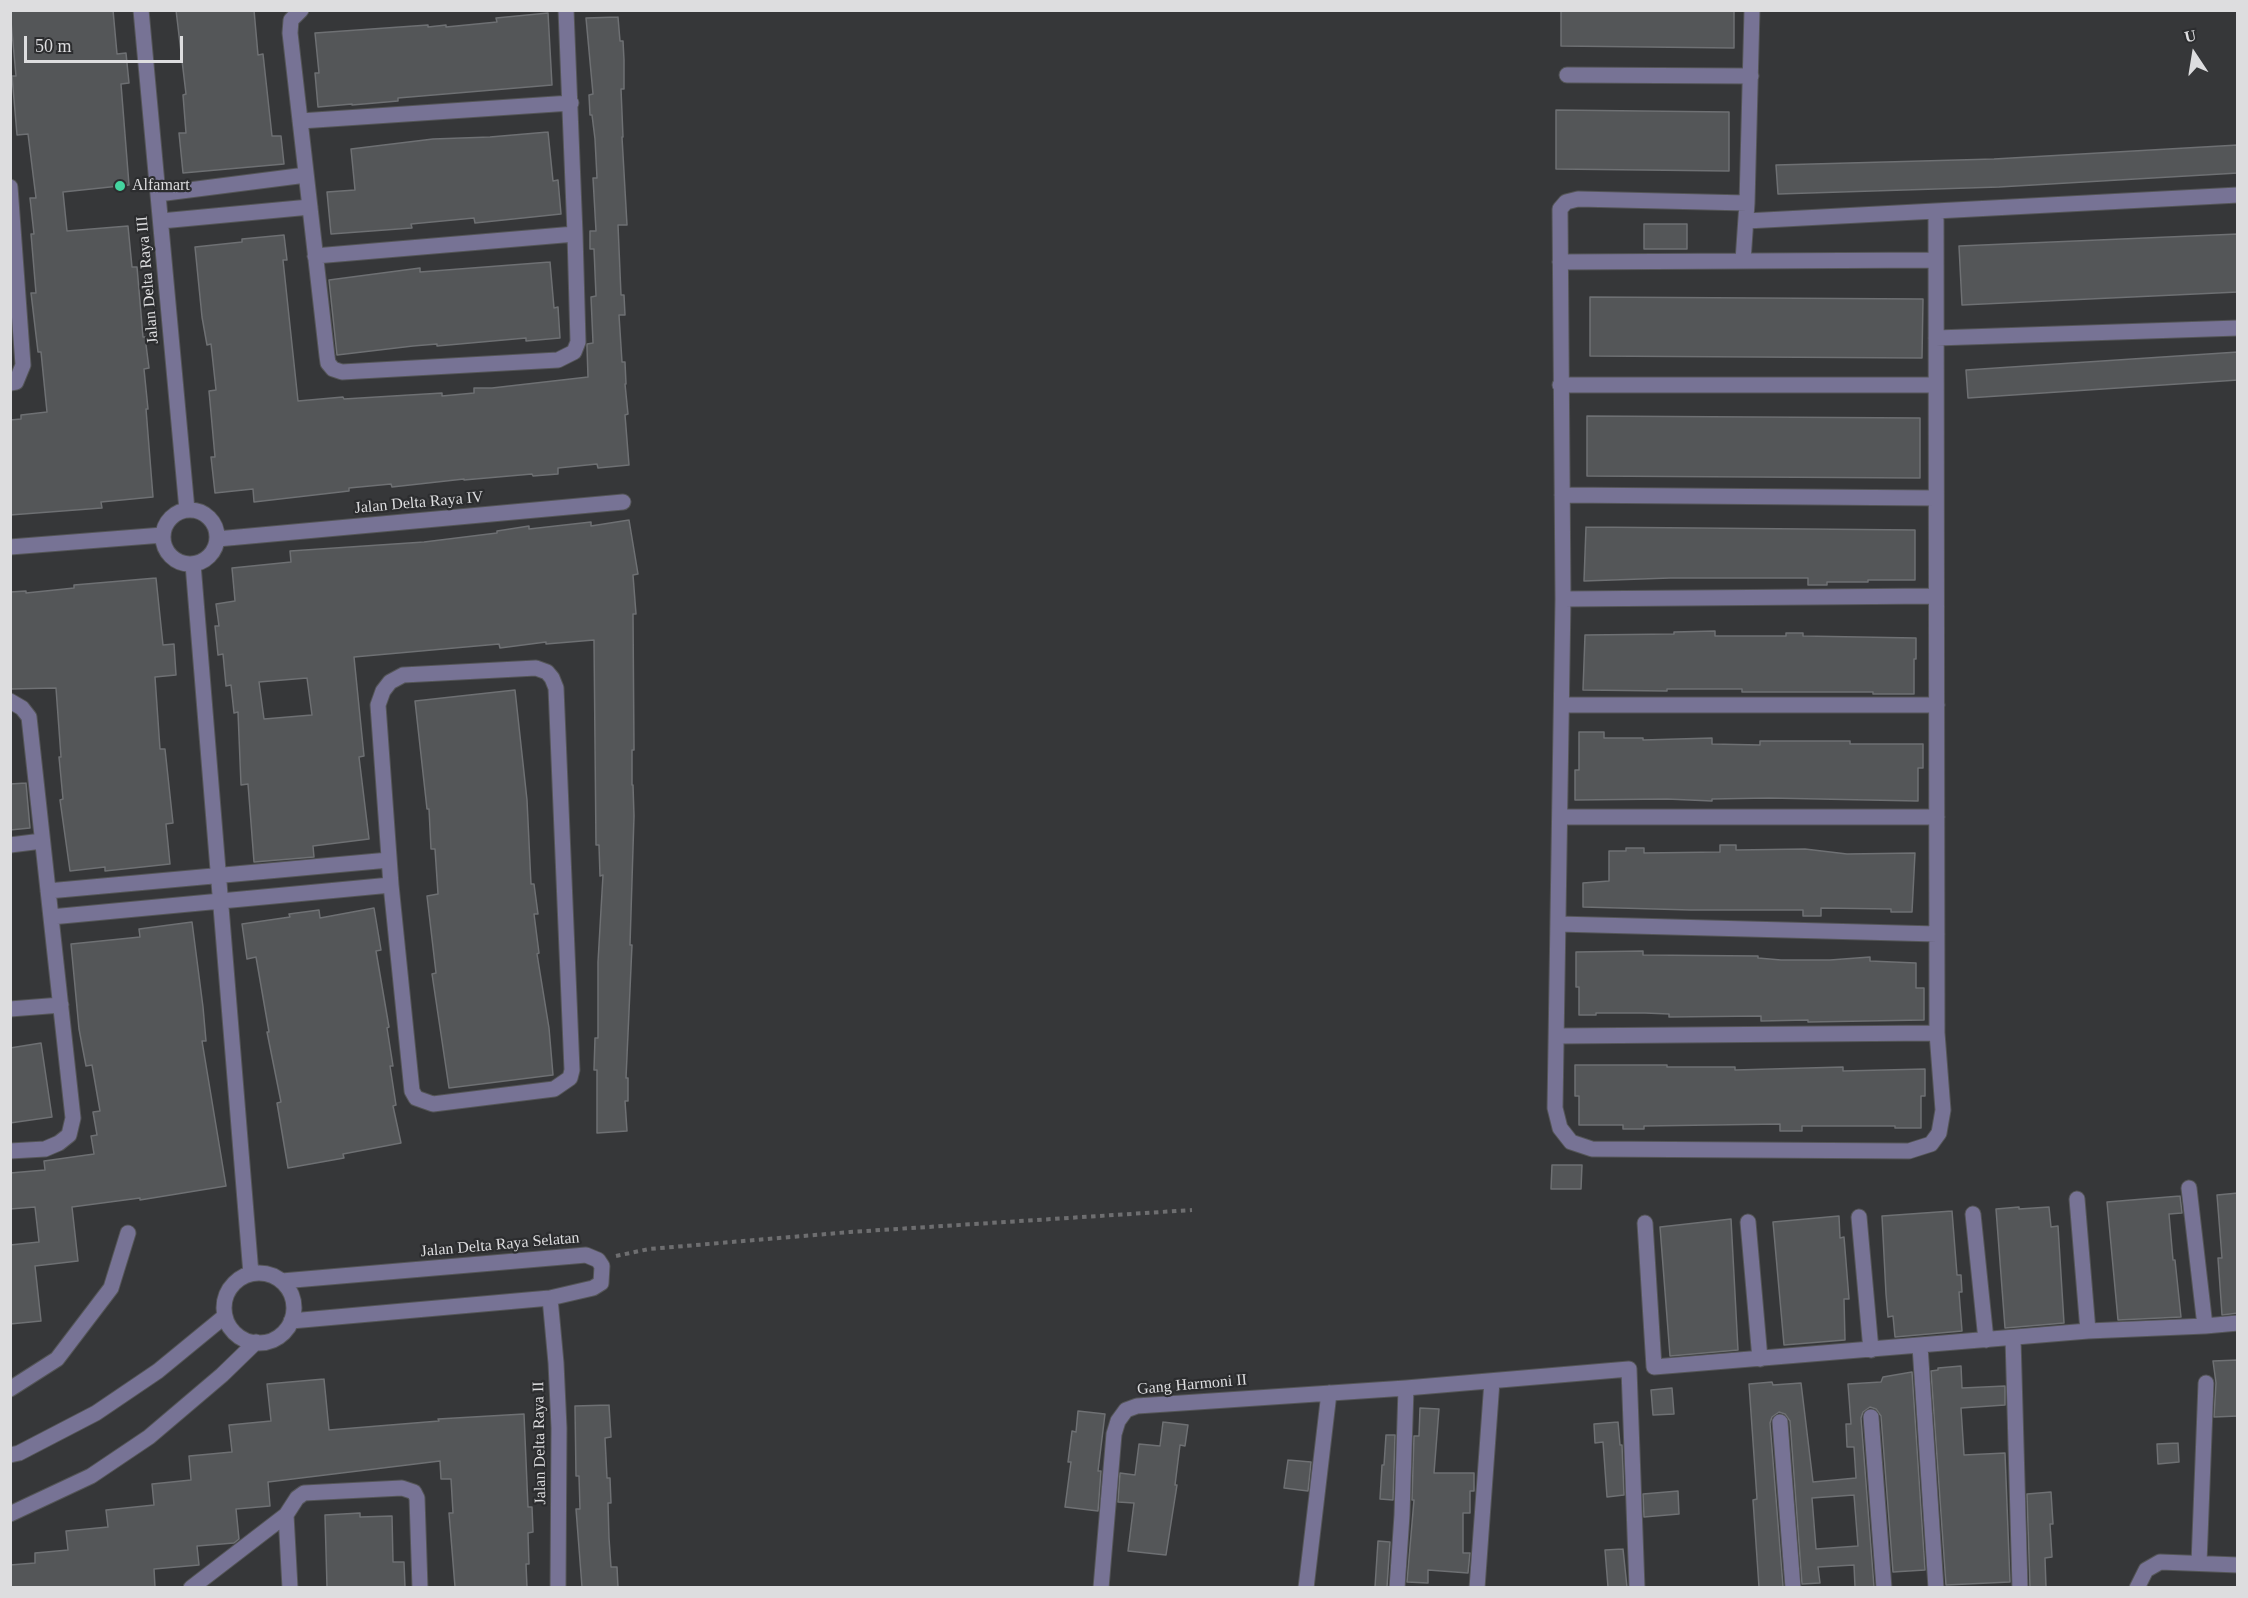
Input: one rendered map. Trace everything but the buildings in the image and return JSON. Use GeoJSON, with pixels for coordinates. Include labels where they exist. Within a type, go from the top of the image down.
{"type":"FeatureCollection","features":[{"type":"Feature","properties":{"kind":"street","name":"Jalan Delta Raya III"},"geometry":{"type":"LineString","coordinates":[[141,10],[187,510]]}},
{"type":"Feature","properties":{"kind":"street"},"geometry":{"type":"LineString","coordinates":[[301,10],[290,24],[315,256],[328,363],[333,369],[342,372],[558,360],[574,352],[578,342],[566,10]]}},
{"type":"Feature","properties":{"kind":"street"},"geometry":{"type":"LineString","coordinates":[[1743,261],[1747,203],[1752,10]]}},
{"type":"Feature","properties":{"kind":"street"},"geometry":{"type":"LineString","coordinates":[[1568,75],[1751,76]]}},
{"type":"Feature","properties":{"kind":"street"},"geometry":{"type":"LineString","coordinates":[[300,121],[571,104]]}},
{"type":"Feature","properties":{"kind":"street"},"geometry":{"type":"LineString","coordinates":[[158,194],[306,175]]}},
{"type":"Feature","properties":{"kind":"street"},"geometry":{"type":"LineString","coordinates":[[10,187],[13,263],[23,365],[13,382]]}},
{"type":"Feature","properties":{"kind":"street"},"geometry":{"type":"LineString","coordinates":[[1746,221],[1936,213],[2238,195]]}},
{"type":"Feature","properties":{"kind":"street"},"geometry":{"type":"LineString","coordinates":[[1747,203],[1578,199],[1566,202],[1560,208],[1563,599],[1555,1108],[1560,1128],[1571,1142],[1592,1149],[1909,1151],[1931,1144],[1939,1133],[1943,1110],[1937,1033],[1936,213]]}},
{"type":"Feature","properties":{"kind":"street"},"geometry":{"type":"LineString","coordinates":[[161,220],[310,207]]}},
{"type":"Feature","properties":{"kind":"street"},"geometry":{"type":"LineString","coordinates":[[315,256],[575,234]]}},
{"type":"Feature","properties":{"kind":"street"},"geometry":{"type":"LineString","coordinates":[[1560,262],[1936,260]]}},
{"type":"Feature","properties":{"kind":"street"},"geometry":{"type":"LineString","coordinates":[[1936,338],[2238,328]]}},
{"type":"Feature","properties":{"kind":"street"},"geometry":{"type":"LineString","coordinates":[[1560,385],[1936,385]]}},
{"type":"Feature","properties":{"kind":"street"},"geometry":{"type":"LineString","coordinates":[[1562,495],[1936,498]]}},
{"type":"Feature","properties":{"kind":"street","name":"Jalan Delta Raya IV"},"geometry":{"type":"LineString","coordinates":[[217,539],[623,502]]}},
{"type":"Feature","properties":{"kind":"street"},"geometry":{"type":"LineString","coordinates":[[187,510],[206,515],[216,530],[217,539],[210,556],[193,564],[183,563],[168,553],[163,535],[171,518],[187,510]]}},
{"type":"Feature","properties":{"kind":"street"},"geometry":{"type":"LineString","coordinates":[[10,547],[163,535]]}},
{"type":"Feature","properties":{"kind":"street"},"geometry":{"type":"LineString","coordinates":[[193,564],[251,1274]]}},
{"type":"Feature","properties":{"kind":"street"},"geometry":{"type":"LineString","coordinates":[[1563,599],[1936,596]]}},
{"type":"Feature","properties":{"kind":"street"},"geometry":{"type":"LineString","coordinates":[[536,668],[547,672],[556,688],[572,1070],[570,1078],[563,1084],[554,1089],[433,1104],[416,1098],[412,1091],[389,860],[378,705],[383,691],[390,682],[403,675],[536,668]]}},
{"type":"Feature","properties":{"kind":"street"},"geometry":{"type":"LineString","coordinates":[[10,701],[22,708],[29,717],[73,1118],[69,1135],[59,1143],[45,1149],[10,1151]]}},
{"type":"Feature","properties":{"kind":"street"},"geometry":{"type":"LineString","coordinates":[[1562,705],[1937,705]]}},
{"type":"Feature","properties":{"kind":"street"},"geometry":{"type":"LineString","coordinates":[[1560,817],[1937,817]]}},
{"type":"Feature","properties":{"kind":"street"},"geometry":{"type":"LineString","coordinates":[[10,844],[42,841]]}},
{"type":"Feature","properties":{"kind":"street"},"geometry":{"type":"LineString","coordinates":[[48,891],[389,860]]}},
{"type":"Feature","properties":{"kind":"street"},"geometry":{"type":"LineString","coordinates":[[51,917],[391,885]]}},
{"type":"Feature","properties":{"kind":"street"},"geometry":{"type":"LineString","coordinates":[[1558,924],[1937,934]]}},
{"type":"Feature","properties":{"kind":"street"},"geometry":{"type":"LineString","coordinates":[[10,1009],[60,1005]]}},
{"type":"Feature","properties":{"kind":"street"},"geometry":{"type":"LineString","coordinates":[[1557,1036],[1937,1033]]}},
{"type":"Feature","properties":{"kind":"street"},"geometry":{"type":"LineString","coordinates":[[2189,1188],[2205,1326]]}},
{"type":"Feature","properties":{"kind":"street"},"geometry":{"type":"LineString","coordinates":[[2077,1199],[2088,1331]]}},
{"type":"Feature","properties":{"kind":"street"},"geometry":{"type":"LineString","coordinates":[[1973,1214],[1986,1340]]}},
{"type":"Feature","properties":{"kind":"street"},"geometry":{"type":"LineString","coordinates":[[1859,1217],[1871,1350]]}},
{"type":"Feature","properties":{"kind":"street"},"geometry":{"type":"LineString","coordinates":[[1748,1222],[1760,1359]]}},
{"type":"Feature","properties":{"kind":"street"},"geometry":{"type":"LineString","coordinates":[[1645,1223],[1654,1367],[2088,1331],[2238,1323]]}},
{"type":"Feature","properties":{"kind":"street"},"geometry":{"type":"LineString","coordinates":[[10,1389],[57,1359],[111,1288],[128,1233]]}},
{"type":"Feature","properties":{"kind":"street","name":"Jalan Delta Raya Selatan"},"geometry":{"type":"LineString","coordinates":[[282,1281],[586,1255],[598,1260],[602,1266],[600,1283],[593,1288],[550,1298],[291,1321]]}},
{"type":"Feature","properties":{"kind":"street"},"geometry":{"type":"LineString","coordinates":[[251,1274],[273,1275],[282,1281],[293,1300],[294,1311],[285,1331],[277,1338],[267,1342],[256,1342],[236,1334],[225,1316],[227,1294],[232,1285],[251,1274]]}},
{"type":"Feature","properties":{"kind":"street","name":"Jalan Delta Raya II"},"geometry":{"type":"LineString","coordinates":[[550,1298],[559,1428],[558,1587]]}},
{"type":"Feature","properties":{"kind":"street"},"geometry":{"type":"LineString","coordinates":[[10,1455],[19,1453],[96,1413],[158,1371],[225,1316]]}},
{"type":"Feature","properties":{"kind":"street"},"geometry":{"type":"LineString","coordinates":[[2013,1338],[2020,1587]]}},
{"type":"Feature","properties":{"kind":"street"},"geometry":{"type":"LineString","coordinates":[[10,1514],[91,1476],[149,1437],[222,1375],[256,1342]]}},
{"type":"Feature","properties":{"kind":"street"},"geometry":{"type":"LineString","coordinates":[[1920,1346],[1936,1587]]}},
{"type":"Feature","properties":{"kind":"street","name":"Gang Harmoni II"},"geometry":{"type":"LineString","coordinates":[[1101,1587],[1114,1434],[1118,1420],[1126,1410],[1137,1406],[1406,1388],[1629,1369],[1637,1587]]}},
{"type":"Feature","properties":{"kind":"street"},"geometry":{"type":"LineString","coordinates":[[1477,1587],[1492,1381]]}},
{"type":"Feature","properties":{"kind":"street"},"geometry":{"type":"LineString","coordinates":[[2199,1563],[2206,1383]]}},
{"type":"Feature","properties":{"kind":"street"},"geometry":{"type":"LineString","coordinates":[[1397,1587],[1406,1388]]}},
{"type":"Feature","properties":{"kind":"street"},"geometry":{"type":"LineString","coordinates":[[1306,1587],[1329,1393]]}},
{"type":"Feature","properties":{"kind":"street"},"geometry":{"type":"LineString","coordinates":[[1871,1417],[1884,1587]]}},
{"type":"Feature","properties":{"kind":"street"},"geometry":{"type":"LineString","coordinates":[[1780,1422],[1793,1587]]}},
{"type":"Feature","properties":{"kind":"street"},"geometry":{"type":"LineString","coordinates":[[191,1587],[286,1515],[297,1498],[304,1493],[402,1488],[409,1489],[417,1498],[420,1587]]}},
{"type":"Feature","properties":{"kind":"street"},"geometry":{"type":"LineString","coordinates":[[286,1515],[290,1587]]}},
{"type":"Feature","properties":{"kind":"street"},"geometry":{"type":"LineString","coordinates":[[2137,1587],[2146,1570],[2160,1562],[2238,1565]]}},
{"type":"Feature","properties":{"kind":"path"},"geometry":{"type":"LineString","coordinates":[[598,1260],[649,1249],[850,1232],[1192,1210]]}},
{"type":"Feature","properties":{"kind":"place","name":"Alfamart"},"geometry":{"type":"Point","coordinates":[120,186]}}]}
